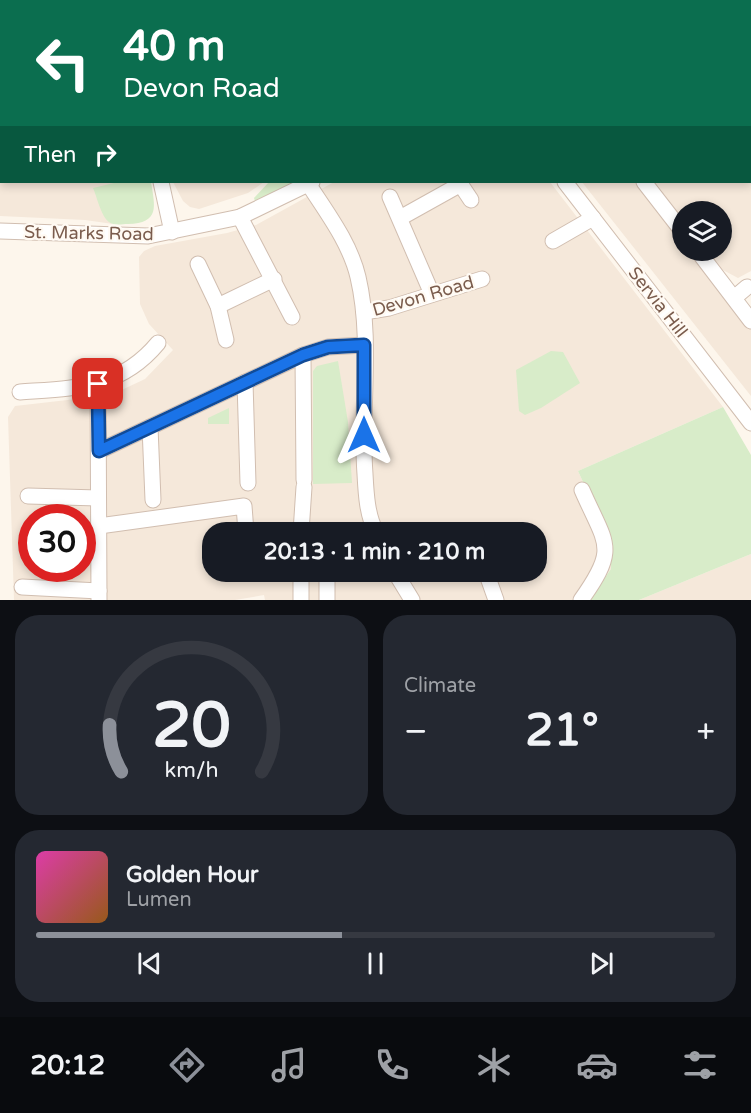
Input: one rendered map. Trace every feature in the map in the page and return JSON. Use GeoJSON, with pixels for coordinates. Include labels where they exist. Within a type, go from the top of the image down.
{"type":"FeatureCollection","features":[{"type":"Feature","properties":{"kind":"street"},"geometry":{"type":"LineString","coordinates":[[161,183],[172,232]]}},
{"type":"Feature","properties":{"kind":"street"},"geometry":{"type":"LineString","coordinates":[[311,183],[344,240],[358,275],[364,312],[363,457],[372,522]]}},
{"type":"Feature","properties":{"kind":"street","name":"St. Marks Road"},"geometry":{"type":"LineString","coordinates":[[0,231],[112,237],[148,236],[240,217],[311,183]]}},
{"type":"Feature","properties":{"kind":"street"},"geometry":{"type":"LineString","coordinates":[[400,218],[460,183],[471,200]]}},
{"type":"Feature","properties":{"kind":"street","name":"Servia Hill"},"geometry":{"type":"LineString","coordinates":[[566,183],[751,423]]}},
{"type":"Feature","properties":{"kind":"street"},"geometry":{"type":"LineString","coordinates":[[645,183],[672,218]]}},
{"type":"Feature","properties":{"kind":"street"},"geometry":{"type":"LineString","coordinates":[[390,197],[432,294]]}},
{"type":"Feature","properties":{"kind":"street"},"geometry":{"type":"LineString","coordinates":[[240,217],[292,317]]}},
{"type":"Feature","properties":{"kind":"street"},"geometry":{"type":"LineString","coordinates":[[553,241],[592,218]]}},
{"type":"Feature","properties":{"kind":"street"},"geometry":{"type":"LineString","coordinates":[[705,261],[751,321]]}},
{"type":"Feature","properties":{"kind":"street"},"geometry":{"type":"LineString","coordinates":[[198,264],[218,306],[226,340]]}},
{"type":"Feature","properties":{"kind":"street"},"geometry":{"type":"LineString","coordinates":[[218,306],[274,279]]}},
{"type":"Feature","properties":{"kind":"street","name":"Devon Road"},"geometry":{"type":"LineString","coordinates":[[364,312],[389,308],[482,279]]}},
{"type":"Feature","properties":{"kind":"street"},"geometry":{"type":"LineString","coordinates":[[734,298],[747,287]]}},
{"type":"Feature","properties":{"kind":"street"},"geometry":{"type":"LineString","coordinates":[[20,392],[98,384],[122,374],[144,359],[158,343]]}},
{"type":"Feature","properties":{"kind":"street","name":"Devon Road"},"geometry":{"type":"LineString","coordinates":[[99,451],[303,355],[328,347],[364,345]]}},
{"type":"Feature","properties":{"kind":"street"},"geometry":{"type":"LineString","coordinates":[[302,522],[304,483],[303,355]]}},
{"type":"Feature","properties":{"kind":"street"},"geometry":{"type":"LineString","coordinates":[[245,382],[248,483]]}},
{"type":"Feature","properties":{"kind":"street"},"geometry":{"type":"LineString","coordinates":[[22,587],[99,596],[98,384]]}},
{"type":"Feature","properties":{"kind":"street"},"geometry":{"type":"LineString","coordinates":[[150,427],[153,500]]}},
{"type":"Feature","properties":{"kind":"street"},"geometry":{"type":"LineString","coordinates":[[581,600],[602,569],[606,543],[582,490]]}},
{"type":"Feature","properties":{"kind":"street"},"geometry":{"type":"LineString","coordinates":[[28,496],[98,498]]}},
{"type":"Feature","properties":{"kind":"street"},"geometry":{"type":"LineString","coordinates":[[99,526],[244,506],[245,522]]}},
{"type":"Feature","properties":{"kind":"street"},"geometry":{"type":"LineString","coordinates":[[301,582],[302,600]]}},
{"type":"Feature","properties":{"kind":"street"},"geometry":{"type":"LineString","coordinates":[[327,582],[327,600]]}},
{"type":"Feature","properties":{"kind":"street"},"geometry":{"type":"LineString","coordinates":[[401,582],[412,600]]}},
{"type":"Feature","properties":{"kind":"street"},"geometry":{"type":"LineString","coordinates":[[490,582],[496,600]]}},
{"type":"Feature","properties":{"kind":"shaded area"},"geometry":{"type":"Polygon","coordinates":[[[0,183],[119,183],[107,220],[113,224],[85,220],[0,216],[0,183]]]}},
{"type":"Feature","properties":{"kind":"shaded area"},"geometry":{"type":"Polygon","coordinates":[[[174,183],[263,183],[248,193],[199,209],[190,207],[183,201],[174,183]]]}},
{"type":"Feature","properties":{"kind":"shaded area"},"geometry":{"type":"Polygon","coordinates":[[[332,183],[551,183],[723,407],[578,471],[611,543],[611,569],[589,600],[265,600],[264,595],[235,600],[14,600],[8,417],[15,406],[111,395],[145,379],[173,350],[149,324],[140,304],[139,257],[144,251],[155,246],[227,233],[256,225],[332,183]]]}},
{"type":"Feature","properties":{"kind":"shaded area"},"geometry":{"type":"Polygon","coordinates":[[[583,183],[636,183],[672,229],[672,261],[697,261],[751,330],[751,396],[583,183]]]}},
{"type":"Feature","properties":{"kind":"shaded area"},"geometry":{"type":"Polygon","coordinates":[[[656,183],[751,183],[751,271],[738,278],[721,269],[715,261],[732,261],[732,201],[672,201],[672,205],[656,183]]]}},
{"type":"Feature","properties":{"kind":"shaded area"},"geometry":{"type":"Polygon","coordinates":[[[751,554],[751,600],[639,600],[751,554]]]}},
{"type":"Feature","properties":{"kind":"green space"},"geometry":{"type":"Polygon","coordinates":[[[114,183],[151,183],[154,199],[153,212],[146,221],[111,223],[101,211],[93,188],[114,183]]]}},
{"type":"Feature","properties":{"kind":"green space"},"geometry":{"type":"Polygon","coordinates":[[[268,183],[293,183],[255,201],[254,198],[268,183]]]}},
{"type":"Feature","properties":{"kind":"green space"},"geometry":{"type":"Polygon","coordinates":[[[551,351],[563,352],[580,383],[541,408],[525,415],[519,411],[516,370],[551,351]]]}},
{"type":"Feature","properties":{"kind":"green space"},"geometry":{"type":"Polygon","coordinates":[[[338,361],[348,422],[352,483],[313,484],[313,371],[317,366],[338,361]]]}},
{"type":"Feature","properties":{"kind":"green space"},"geometry":{"type":"Polygon","coordinates":[[[723,407],[751,455],[751,554],[639,600],[589,600],[611,569],[611,543],[578,471],[723,407]]]}},
{"type":"Feature","properties":{"kind":"green space"},"geometry":{"type":"Polygon","coordinates":[[[229,408],[229,424],[208,424],[208,418],[229,408]]]}},
{"type":"Feature","properties":{"kind":"route"},"geometry":{"type":"LineString","coordinates":[[98,384],[99,451],[303,355],[328,347],[364,345],[364,435]]}}]}
